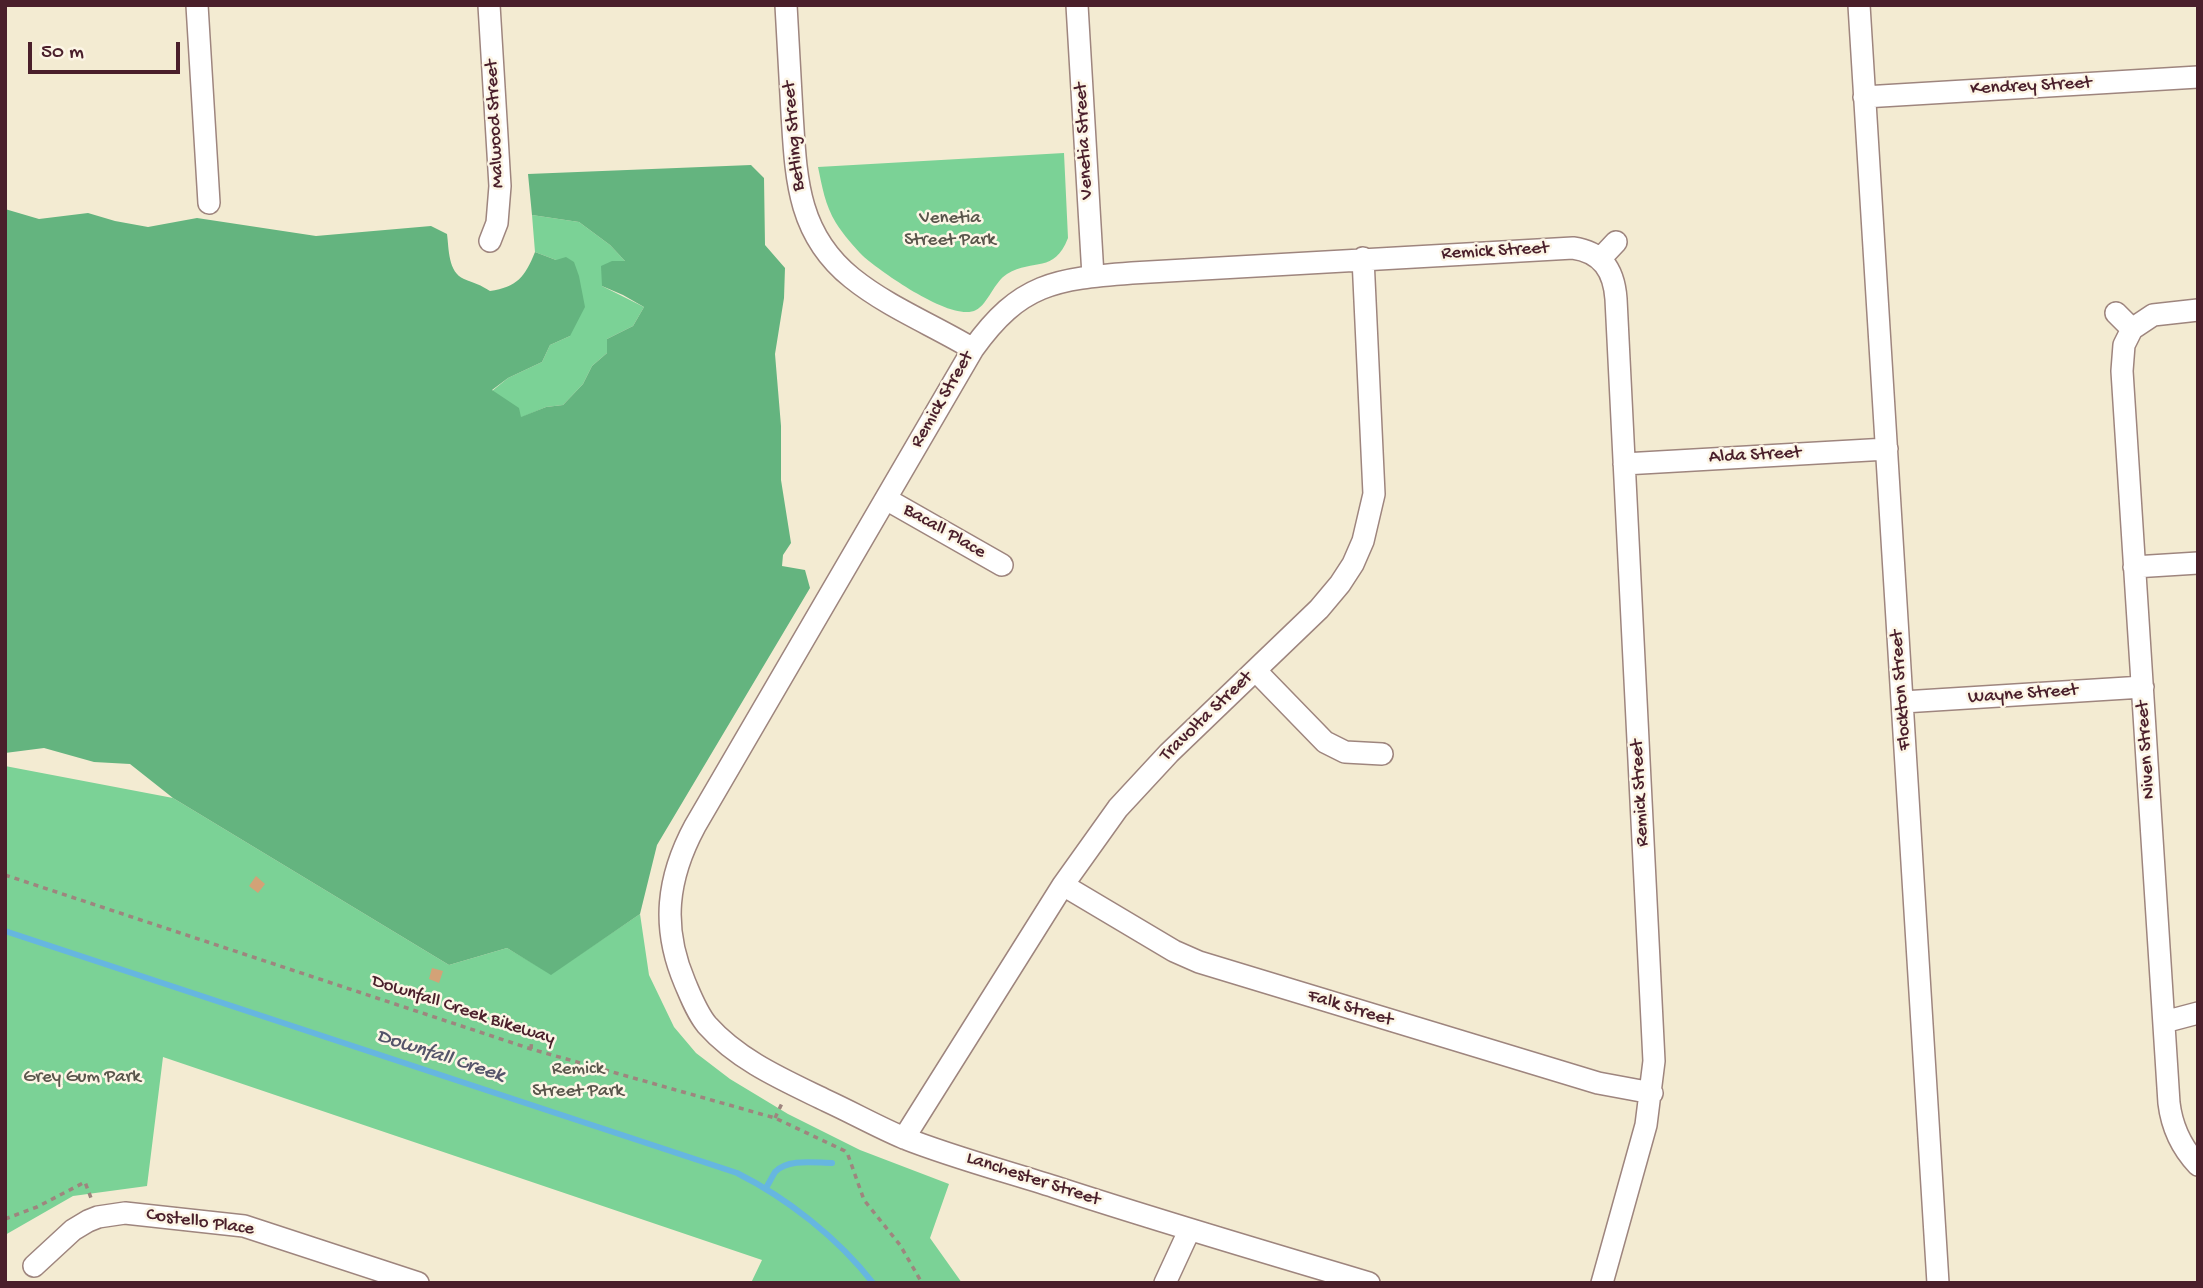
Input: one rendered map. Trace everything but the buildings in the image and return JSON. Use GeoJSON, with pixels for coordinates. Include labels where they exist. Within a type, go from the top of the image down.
{"type":"FeatureCollection","features":[{"type":"Feature","properties":{"kind":"street"},"geometry":{"type":"LineString","coordinates":[[197,5],[209,202]]}},
{"type":"Feature","properties":{"kind":"street","name":"Malwood Street"},"geometry":{"type":"LineString","coordinates":[[489,5],[500,186],[497,223],[491,242]]}},
{"type":"Feature","properties":{"kind":"street","name":"Betling Street"},"geometry":{"type":"LineString","coordinates":[[786,5],[797,183],[806,216],[815,234],[827,252],[852,278],[973,349]]}},
{"type":"Feature","properties":{"kind":"street"},"geometry":{"type":"LineString","coordinates":[[1077,5],[1084,5]]}},
{"type":"Feature","properties":{"kind":"street","name":"Venetia Street"},"geometry":{"type":"LineString","coordinates":[[1077,5],[1093,276]]}},
{"type":"Feature","properties":{"kind":"street","name":"Flockton Street"},"geometry":{"type":"LineString","coordinates":[[1859,5],[1938,1283]]}},
{"type":"Feature","properties":{"kind":"street","name":"Kendrey Street"},"geometry":{"type":"LineString","coordinates":[[1864,97],[2198,77]]}},
{"type":"Feature","properties":{"kind":"street"},"geometry":{"type":"LineString","coordinates":[[1600,259],[1616,242]]}},
{"type":"Feature","properties":{"kind":"street","name":"Remick Street"},"geometry":{"type":"LineString","coordinates":[[716,1034],[690,996],[672,946],[670,901],[677,863],[695,826],[973,349],[999,316],[1022,298],[1054,283],[1093,276],[1363,258],[1573,248],[1588,252],[1600,259],[1610,271],[1615,286],[1653,1032],[1652,1093],[1642,1143],[1602,1283]]}},
{"type":"Feature","properties":{"kind":"street","name":"Travolta Street"},"geometry":{"type":"LineString","coordinates":[[904,1138],[1091,843],[1135,789],[1319,609],[1340,584],[1358,552],[1370,515],[1374,469],[1363,258]]}},
{"type":"Feature","properties":{"kind":"street"},"geometry":{"type":"LineString","coordinates":[[2116,313],[2132,329],[2153,315],[2198,310]]}},
{"type":"Feature","properties":{"kind":"street","name":"Niven Street"},"geometry":{"type":"LineString","coordinates":[[2132,329],[2124,345],[2122,371],[2169,1103],[2173,1127],[2185,1150],[2198,1165]]}},
{"type":"Feature","properties":{"kind":"street","name":"Alda Street"},"geometry":{"type":"LineString","coordinates":[[1624,464],[1887,449]]}},
{"type":"Feature","properties":{"kind":"street","name":"Bacall Place"},"geometry":{"type":"LineString","coordinates":[[886,499],[1002,565]]}},
{"type":"Feature","properties":{"kind":"street"},"geometry":{"type":"LineString","coordinates":[[2134,567],[2198,563]]}},
{"type":"Feature","properties":{"kind":"street"},"geometry":{"type":"LineString","coordinates":[[1255,671],[1325,743],[1345,752],[1382,754]]}},
{"type":"Feature","properties":{"kind":"street","name":"Wayne Street"},"geometry":{"type":"LineString","coordinates":[[1903,702],[2143,687]]}},
{"type":"Feature","properties":{"kind":"street","name":"Falk Street"},"geometry":{"type":"LineString","coordinates":[[1063,885],[1174,951],[1199,962],[1598,1083],[1652,1093]]}},
{"type":"Feature","properties":{"kind":"street"},"geometry":{"type":"LineString","coordinates":[[2164,1022],[2198,1013]]}},
{"type":"Feature","properties":{"kind":"street","name":"Lanchester Street"},"geometry":{"type":"LineString","coordinates":[[716,1034],[743,1057],[767,1071],[904,1138],[1189,1231],[1369,1283]]}},
{"type":"Feature","properties":{"kind":"street","name":"Costello Place"},"geometry":{"type":"LineString","coordinates":[[34,1266],[73,1230],[98,1217],[125,1213],[244,1226],[409,1281]]}},
{"type":"Feature","properties":{"kind":"street"},"geometry":{"type":"LineString","coordinates":[[1165,1283],[1189,1231]]}},
{"type":"Feature","properties":{"kind":"path","name":"Downfall Creek Bikeway"},"geometry":{"type":"LineString","coordinates":[[5,875],[531,1049],[775,1118],[845,1151],[863,1200],[900,1245],[922,1283]]}},
{"type":"Feature","properties":{"kind":"path"},"geometry":{"type":"LineString","coordinates":[[531,1049],[532,1035]]}},
{"type":"Feature","properties":{"kind":"path"},"geometry":{"type":"LineString","coordinates":[[5,1219],[37,1208],[85,1182],[98,1217]]}},
{"type":"Feature","properties":{"kind":"green space","name":"Venetia Street Park"},"geometry":{"type":"Polygon","coordinates":[[[1064,153],[1068,238],[1062,249],[1050,261],[1007,274],[980,307],[965,312],[935,303],[918,294],[863,256],[832,216],[818,167],[1064,153]]]}},
{"type":"Feature","properties":{"kind":"green space"},"geometry":{"type":"Polygon","coordinates":[[[751,165],[764,178],[765,245],[785,268],[784,298],[775,354],[781,426],[781,480],[791,543],[783,555],[782,566],[805,570],[810,588],[657,845],[640,914],[551,975],[507,948],[449,965],[173,798],[130,764],[94,762],[44,748],[5,753],[5,209],[39,219],[88,213],[148,227],[197,218],[316,236],[431,226],[447,234],[452,266],[459,276],[490,291],[507,287],[519,279],[528,268],[535,252],[556,260],[566,257],[574,262],[585,307],[570,336],[550,345],[542,362],[508,378],[492,390],[519,408],[521,417],[546,407],[563,405],[583,384],[592,366],[607,353],[607,339],[633,326],[644,307],[602,286],[601,266],[612,261],[625,261],[610,245],[579,222],[532,215],[528,174],[751,165]]]}},
{"type":"Feature","properties":{"kind":"green space"},"geometry":{"type":"Polygon","coordinates":[[[532,215],[579,222],[610,245],[626,262],[602,286],[644,307],[633,326],[607,339],[607,353],[592,366],[583,384],[563,405],[546,407],[520,418],[492,391],[508,378],[542,362],[550,345],[570,336],[556,260],[535,252],[532,215]]]}},
{"type":"Feature","properties":{"kind":"green space","name":"Remick Street Park"},"geometry":{"type":"Polygon","coordinates":[[[5,766],[173,798],[449,965],[507,948],[551,974],[640,914],[649,975],[674,1027],[696,1053],[730,1079],[788,1114],[860,1150],[949,1184],[930,1238],[962,1283],[751,1283],[762,1260],[163,1057],[147,1186],[73,1196],[5,1235],[5,766]]]}},
{"type":"Feature","properties":{"kind":"waterway","name":"Downfall Creek"},"geometry":{"type":"LineString","coordinates":[[5,931],[737,1173],[774,1194],[811,1220],[844,1250],[873,1283]]}},
{"type":"Feature","properties":{"kind":"waterway"},"geometry":{"type":"LineString","coordinates":[[766,1188],[775,1172],[787,1165],[802,1162],[832,1163]]}},
{"type":"Feature","properties":{"kind":"park label","name":"Grey Gum Park"},"geometry":{"type":"Point","coordinates":[82,1078]}}]}
